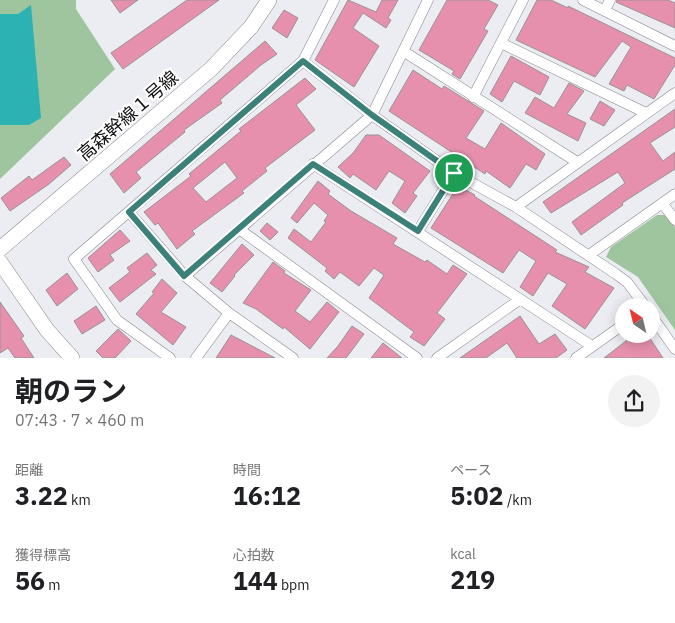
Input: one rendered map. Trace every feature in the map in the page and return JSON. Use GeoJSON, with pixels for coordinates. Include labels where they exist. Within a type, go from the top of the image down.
{"type":"FeatureCollection","features":[{"type":"Feature","properties":{"kind":"street","name":"高森幹線１号線"},"geometry":{"type":"LineString","coordinates":[[0,249],[211,69],[251,27],[269,0]]}},
{"type":"Feature","properties":{"kind":"street"},"geometry":{"type":"LineString","coordinates":[[170,358],[117,320],[74,259],[303,61],[334,0]]}},
{"type":"Feature","properties":{"kind":"street"},"geometry":{"type":"LineString","coordinates":[[184,276],[372,115],[428,0]]}},
{"type":"Feature","properties":{"kind":"street"},"geometry":{"type":"LineString","coordinates":[[473,97],[523,0]]}},
{"type":"Feature","properties":{"kind":"street"},"geometry":{"type":"LineString","coordinates":[[583,0],[675,46]]}},
{"type":"Feature","properties":{"kind":"street"},"geometry":{"type":"LineString","coordinates":[[605,10],[610,0]]}},
{"type":"Feature","properties":{"kind":"street"},"geometry":{"type":"LineString","coordinates":[[501,43],[646,113]]}},
{"type":"Feature","properties":{"kind":"street"},"geometry":{"type":"LineString","coordinates":[[403,51],[577,162]]}},
{"type":"Feature","properties":{"kind":"street"},"geometry":{"type":"LineString","coordinates":[[303,61],[372,115],[454,173],[516,207],[589,255],[627,282],[639,298]]}},
{"type":"Feature","properties":{"kind":"street"},"geometry":{"type":"LineString","coordinates":[[516,207],[675,93]]}},
{"type":"Feature","properties":{"kind":"street"},"geometry":{"type":"LineString","coordinates":[[313,164],[418,231],[518,300],[592,346]]}},
{"type":"Feature","properties":{"kind":"street"},"geometry":{"type":"LineString","coordinates":[[418,231],[454,173]]}},
{"type":"Feature","properties":{"kind":"street"},"geometry":{"type":"LineString","coordinates":[[589,255],[675,194]]}},
{"type":"Feature","properties":{"kind":"street"},"geometry":{"type":"LineString","coordinates":[[662,203],[675,220]]}},
{"type":"Feature","properties":{"kind":"street"},"geometry":{"type":"LineString","coordinates":[[129,212],[184,276],[230,313],[293,358]]}},
{"type":"Feature","properties":{"kind":"street"},"geometry":{"type":"LineString","coordinates":[[239,229],[417,358]]}},
{"type":"Feature","properties":{"kind":"street"},"geometry":{"type":"LineString","coordinates":[[0,262],[47,330],[72,358]]}},
{"type":"Feature","properties":{"kind":"street"},"geometry":{"type":"LineString","coordinates":[[437,358],[518,300]]}},
{"type":"Feature","properties":{"kind":"street"},"geometry":{"type":"LineString","coordinates":[[196,358],[230,313]]}},
{"type":"Feature","properties":{"kind":"street"},"geometry":{"type":"LineString","coordinates":[[660,328],[675,349]]}},
{"type":"Feature","properties":{"kind":"street"},"geometry":{"type":"LineString","coordinates":[[576,358],[615,330]]}},
{"type":"Feature","properties":{"kind":"green space"},"geometry":{"type":"Polygon","coordinates":[[[0,0],[76,0],[76,9],[115,69],[0,179],[0,0]]]}},
{"type":"Feature","properties":{"kind":"green space"},"geometry":{"type":"Polygon","coordinates":[[[657,215],[667,215],[675,227],[675,330],[660,309],[660,298],[653,298],[638,277],[606,257],[611,247],[657,215]]]}},
{"type":"Feature","properties":{"kind":"water"},"geometry":{"type":"Polygon","coordinates":[[[31,5],[41,118],[29,125],[0,125],[0,14],[18,14],[31,5]]]}},
{"type":"Feature","properties":{"kind":"building"},"geometry":{"type":"Polygon","coordinates":[[[111,0],[138,0],[120,13],[111,0]]]}},
{"type":"Feature","properties":{"kind":"building"},"geometry":{"type":"Polygon","coordinates":[[[187,0],[219,0],[123,69],[111,53],[187,0]]]}},
{"type":"Feature","properties":{"kind":"building"},"geometry":{"type":"Polygon","coordinates":[[[348,0],[376,12],[382,0],[398,0],[388,18],[391,20],[386,28],[363,13],[353,28],[379,46],[354,87],[315,60],[348,0]]]}},
{"type":"Feature","properties":{"kind":"building"},"geometry":{"type":"Polygon","coordinates":[[[447,0],[488,0],[498,5],[484,29],[488,31],[460,79],[452,74],[454,71],[419,50],[447,0]]]}},
{"type":"Feature","properties":{"kind":"building"},"geometry":{"type":"Polygon","coordinates":[[[537,0],[551,0],[568,8],[568,6],[675,58],[675,65],[654,99],[627,85],[624,91],[609,84],[631,47],[622,41],[595,77],[516,40],[537,0]]]}},
{"type":"Feature","properties":{"kind":"building"},"geometry":{"type":"Polygon","coordinates":[[[617,0],[668,0],[675,3],[675,28],[616,2],[617,0]]]}},
{"type":"Feature","properties":{"kind":"building"},"geometry":{"type":"Polygon","coordinates":[[[284,10],[298,18],[287,38],[272,28],[284,10]]]}},
{"type":"Feature","properties":{"kind":"building"},"geometry":{"type":"Polygon","coordinates":[[[265,41],[277,54],[220,100],[222,103],[184,130],[185,132],[136,172],[141,178],[124,193],[110,174],[265,41]]]}},
{"type":"Feature","properties":{"kind":"building"},"geometry":{"type":"Polygon","coordinates":[[[511,56],[549,77],[540,95],[514,81],[502,102],[490,94],[511,56]]]}},
{"type":"Feature","properties":{"kind":"building"},"geometry":{"type":"Polygon","coordinates":[[[413,70],[442,89],[444,86],[484,111],[466,138],[485,149],[501,123],[545,154],[536,170],[526,164],[510,188],[486,171],[485,174],[389,111],[413,70]]]}},
{"type":"Feature","properties":{"kind":"building"},"geometry":{"type":"Polygon","coordinates":[[[305,78],[316,89],[296,105],[315,130],[265,168],[267,171],[242,191],[244,193],[192,231],[195,234],[177,249],[158,223],[155,225],[144,212],[191,176],[189,174],[241,131],[239,129],[305,78]],[[225,162],[193,188],[206,202],[237,178],[225,162]]]}},
{"type":"Feature","properties":{"kind":"building"},"geometry":{"type":"Polygon","coordinates":[[[569,83],[584,91],[567,114],[586,123],[578,141],[525,113],[535,97],[554,108],[569,83]]]}},
{"type":"Feature","properties":{"kind":"building"},"geometry":{"type":"Polygon","coordinates":[[[600,101],[615,110],[604,126],[590,119],[600,101]]]}},
{"type":"Feature","properties":{"kind":"building"},"geometry":{"type":"Polygon","coordinates":[[[675,109],[675,127],[650,143],[663,161],[675,152],[675,169],[622,203],[623,205],[581,235],[572,222],[625,183],[618,172],[551,213],[543,202],[675,109]]]}},
{"type":"Feature","properties":{"kind":"building"},"geometry":{"type":"Polygon","coordinates":[[[366,135],[379,135],[430,171],[413,193],[417,196],[405,213],[392,203],[405,181],[389,171],[376,190],[353,174],[350,178],[338,167],[353,153],[366,135]]]}},
{"type":"Feature","properties":{"kind":"building"},"geometry":{"type":"Polygon","coordinates":[[[64,157],[71,165],[49,184],[10,211],[1,198],[29,176],[32,180],[64,157]]]}},
{"type":"Feature","properties":{"kind":"building"},"geometry":{"type":"Polygon","coordinates":[[[318,181],[330,191],[328,194],[351,211],[397,238],[393,244],[425,262],[427,260],[447,274],[453,265],[467,274],[437,313],[445,319],[424,346],[410,337],[414,332],[369,298],[384,275],[374,268],[359,286],[340,272],[334,279],[325,271],[327,268],[288,238],[294,229],[311,242],[326,222],[324,221],[328,215],[314,203],[297,223],[291,218],[318,181]]]}},
{"type":"Feature","properties":{"kind":"building"},"geometry":{"type":"Polygon","coordinates":[[[458,186],[475,195],[557,250],[555,252],[589,267],[585,272],[614,288],[585,329],[552,306],[567,284],[548,273],[533,296],[520,287],[536,261],[519,250],[503,273],[431,228],[458,186]]]}},
{"type":"Feature","properties":{"kind":"building"},"geometry":{"type":"Polygon","coordinates":[[[267,223],[278,232],[270,240],[260,231],[267,223]]]}},
{"type":"Feature","properties":{"kind":"building"},"geometry":{"type":"Polygon","coordinates":[[[120,230],[130,241],[110,255],[114,260],[98,272],[88,258],[120,230]]]}},
{"type":"Feature","properties":{"kind":"building"},"geometry":{"type":"Polygon","coordinates":[[[242,244],[254,255],[234,275],[222,292],[210,283],[242,244]]]}},
{"type":"Feature","properties":{"kind":"building"},"geometry":{"type":"Polygon","coordinates":[[[147,253],[157,265],[151,270],[156,274],[120,302],[109,288],[130,272],[127,268],[147,253]]]}},
{"type":"Feature","properties":{"kind":"building"},"geometry":{"type":"Polygon","coordinates":[[[273,262],[285,271],[284,273],[311,290],[295,311],[310,322],[327,302],[339,312],[310,349],[284,327],[283,329],[256,309],[243,303],[273,262]]]}},
{"type":"Feature","properties":{"kind":"building"},"geometry":{"type":"Polygon","coordinates":[[[67,273],[78,289],[57,306],[46,290],[67,273]]]}},
{"type":"Feature","properties":{"kind":"building"},"geometry":{"type":"Polygon","coordinates":[[[162,279],[177,293],[161,312],[186,327],[173,345],[136,314],[154,293],[152,292],[162,279]]]}},
{"type":"Feature","properties":{"kind":"building"},"geometry":{"type":"Polygon","coordinates":[[[0,302],[24,336],[21,338],[34,358],[15,358],[8,348],[0,353],[0,302]]]}},
{"type":"Feature","properties":{"kind":"building"},"geometry":{"type":"Polygon","coordinates":[[[96,306],[105,320],[82,334],[74,321],[96,306]]]}},
{"type":"Feature","properties":{"kind":"building"},"geometry":{"type":"Polygon","coordinates":[[[520,316],[539,344],[555,334],[567,350],[556,358],[517,358],[507,343],[486,358],[460,358],[520,316]]]}},
{"type":"Feature","properties":{"kind":"building"},"geometry":{"type":"Polygon","coordinates":[[[352,326],[364,334],[346,358],[327,358],[338,346],[352,326]]]}},
{"type":"Feature","properties":{"kind":"building"},"geometry":{"type":"Polygon","coordinates":[[[118,329],[131,341],[115,358],[103,358],[96,351],[118,329]]]}},
{"type":"Feature","properties":{"kind":"building"},"geometry":{"type":"Polygon","coordinates":[[[231,335],[275,358],[216,358],[231,335]]]}},
{"type":"Feature","properties":{"kind":"building"},"geometry":{"type":"Polygon","coordinates":[[[383,343],[402,358],[371,358],[383,343]]]}},
{"type":"Feature","properties":{"kind":"building"},"geometry":{"type":"Polygon","coordinates":[[[623,343],[653,343],[663,358],[604,358],[623,343]]]}},
{"type":"Feature","properties":{"kind":"route"},"geometry":{"type":"LineString","coordinates":[[303,61],[372,115],[454,173],[418,231],[360,196],[313,164],[184,276],[129,212],[303,61]]}}]}
